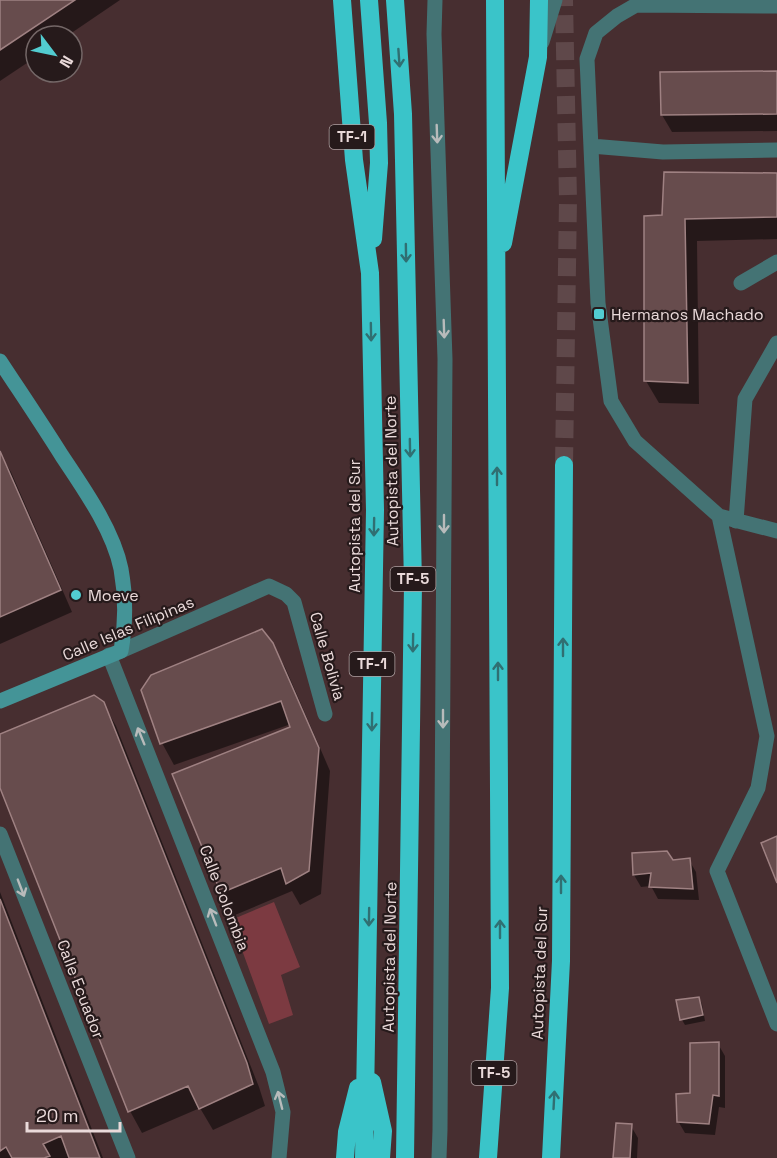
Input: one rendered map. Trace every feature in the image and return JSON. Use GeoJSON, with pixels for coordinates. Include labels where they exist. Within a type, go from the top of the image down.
{"type":"FeatureCollection","features":[{"type":"Feature","properties":{"kind":"highway","name":"Autopista del Sur"},"geometry":{"type":"LineString","coordinates":[[342,0],[354,160],[370,273],[375,510],[366,1054]]}},
{"type":"Feature","properties":{"kind":"highway"},"geometry":{"type":"LineString","coordinates":[[369,0],[379,163],[370,273]]}},
{"type":"Feature","properties":{"kind":"highway","name":"Autopista del Norte"},"geometry":{"type":"LineString","coordinates":[[395,0],[403,114],[413,584],[405,1158]]}},
{"type":"Feature","properties":{"kind":"highway","name":"TF-5"},"geometry":{"type":"LineString","coordinates":[[489,1158],[500,988],[495,0]]}},
{"type":"Feature","properties":{"kind":"highway"},"geometry":{"type":"LineString","coordinates":[[495,286],[538,57],[539,0]]}},
{"type":"Feature","properties":{"kind":"highway","name":"Autopista del Sur"},"geometry":{"type":"LineString","coordinates":[[551,1158],[561,962],[564,465]]}},
{"type":"Feature","properties":{"kind":"highway"},"geometry":{"type":"LineString","coordinates":[[345,1158],[347,1132],[366,1054]]}},
{"type":"Feature","properties":{"kind":"highway"},"geometry":{"type":"LineString","coordinates":[[364,1158],[366,1054]]}},
{"type":"Feature","properties":{"kind":"highway"},"geometry":{"type":"LineString","coordinates":[[366,1054],[383,1131],[381,1158]]}},
{"type":"Feature","properties":{"kind":"street"},"geometry":{"type":"LineString","coordinates":[[433,0],[445,359],[439,1158]]}},
{"type":"Feature","properties":{"kind":"street"},"geometry":{"type":"LineString","coordinates":[[538,57],[555,0]]}},
{"type":"Feature","properties":{"kind":"street"},"geometry":{"type":"LineString","coordinates":[[777,6],[636,5],[617,15],[596,33],[587,59],[598,303],[611,401],[634,441],[719,516],[777,531]]}},
{"type":"Feature","properties":{"kind":"street"},"geometry":{"type":"LineString","coordinates":[[591,146],[663,152],[777,150]]}},
{"type":"Feature","properties":{"kind":"street"},"geometry":{"type":"LineString","coordinates":[[741,284],[777,262]]}},
{"type":"Feature","properties":{"kind":"street"},"geometry":{"type":"LineString","coordinates":[[736,521],[745,399],[777,343]]}},
{"type":"Feature","properties":{"kind":"street"},"geometry":{"type":"LineString","coordinates":[[0,361],[83,488],[110,538],[120,567],[125,596],[125,624],[115,653]]}},
{"type":"Feature","properties":{"kind":"street"},"geometry":{"type":"LineString","coordinates":[[719,516],[767,736],[758,788],[717,871],[777,1024]]}},
{"type":"Feature","properties":{"kind":"street","name":"Calle Islas Filipinas"},"geometry":{"type":"LineString","coordinates":[[0,701],[269,586]]}},
{"type":"Feature","properties":{"kind":"street","name":"Calle Bolivia"},"geometry":{"type":"LineString","coordinates":[[269,586],[286,594],[294,602],[326,714]]}},
{"type":"Feature","properties":{"kind":"street","name":"Calle Colombia"},"geometry":{"type":"LineString","coordinates":[[115,653],[273,1072],[283,1112],[279,1158]]}},
{"type":"Feature","properties":{"kind":"street","name":"Calle Ecuador"},"geometry":{"type":"LineString","coordinates":[[0,834],[128,1158]]}},
{"type":"Feature","properties":{"kind":"shaded area"},"geometry":{"type":"Polygon","coordinates":[[[274,902],[300,967],[281,975],[293,1015],[269,1024],[231,920],[274,902]]]}},
{"type":"Feature","properties":{"kind":"building"},"geometry":{"type":"Polygon","coordinates":[[[0,0],[75,0],[39,24],[24,24],[24,34],[0,50],[0,0]]]}},
{"type":"Feature","properties":{"kind":"building"},"geometry":{"type":"Polygon","coordinates":[[[777,71],[777,114],[661,115],[660,72],[777,71]]]}},
{"type":"Feature","properties":{"kind":"building"},"geometry":{"type":"Polygon","coordinates":[[[664,172],[777,173],[777,217],[685,219],[688,383],[644,381],[644,216],[662,215],[664,172]]]}},
{"type":"Feature","properties":{"kind":"building"},"geometry":{"type":"Polygon","coordinates":[[[0,451],[61,590],[0,617],[0,451]]]}},
{"type":"Feature","properties":{"kind":"building"},"geometry":{"type":"Polygon","coordinates":[[[262,629],[273,643],[319,748],[309,871],[286,884],[281,868],[221,893],[172,774],[290,727],[281,701],[160,744],[141,690],[151,675],[262,629]]]}},
{"type":"Feature","properties":{"kind":"building"},"geometry":{"type":"Polygon","coordinates":[[[94,695],[104,702],[247,1063],[253,1084],[199,1109],[188,1086],[128,1112],[0,788],[0,734],[94,695]]]}},
{"type":"Feature","properties":{"kind":"building"},"geometry":{"type":"Polygon","coordinates":[[[777,836],[777,883],[761,843],[777,836]]]}},
{"type":"Feature","properties":{"kind":"building"},"geometry":{"type":"Polygon","coordinates":[[[667,851],[673,860],[690,858],[693,889],[649,887],[651,873],[633,875],[632,853],[667,851]]]}},
{"type":"Feature","properties":{"kind":"building"},"geometry":{"type":"Polygon","coordinates":[[[0,899],[100,1158],[69,1158],[61,1136],[43,1144],[50,1156],[44,1158],[12,1158],[6,1147],[0,1151],[0,899]]]}},
{"type":"Feature","properties":{"kind":"building"},"geometry":{"type":"Polygon","coordinates":[[[699,997],[703,1015],[680,1020],[676,1000],[699,997]]]}},
{"type":"Feature","properties":{"kind":"building"},"geometry":{"type":"Polygon","coordinates":[[[719,1042],[719,1096],[713,1095],[709,1124],[677,1122],[676,1094],[690,1093],[690,1043],[719,1042]]]}},
{"type":"Feature","properties":{"kind":"building"},"geometry":{"type":"Polygon","coordinates":[[[616,1123],[632,1124],[630,1158],[613,1158],[616,1123]]]}},
{"type":"Feature","properties":{"kind":"tunnel"},"geometry":{"type":"LineString","coordinates":[[564,0],[568,200],[564,465]]}},
{"type":"Feature","properties":{"kind":"place","name":"Hermanos Machado"},"geometry":{"type":"Point","coordinates":[599,314]}},
{"type":"Feature","properties":{"kind":"place","name":"Moeve"},"geometry":{"type":"Point","coordinates":[76,595]}}]}
